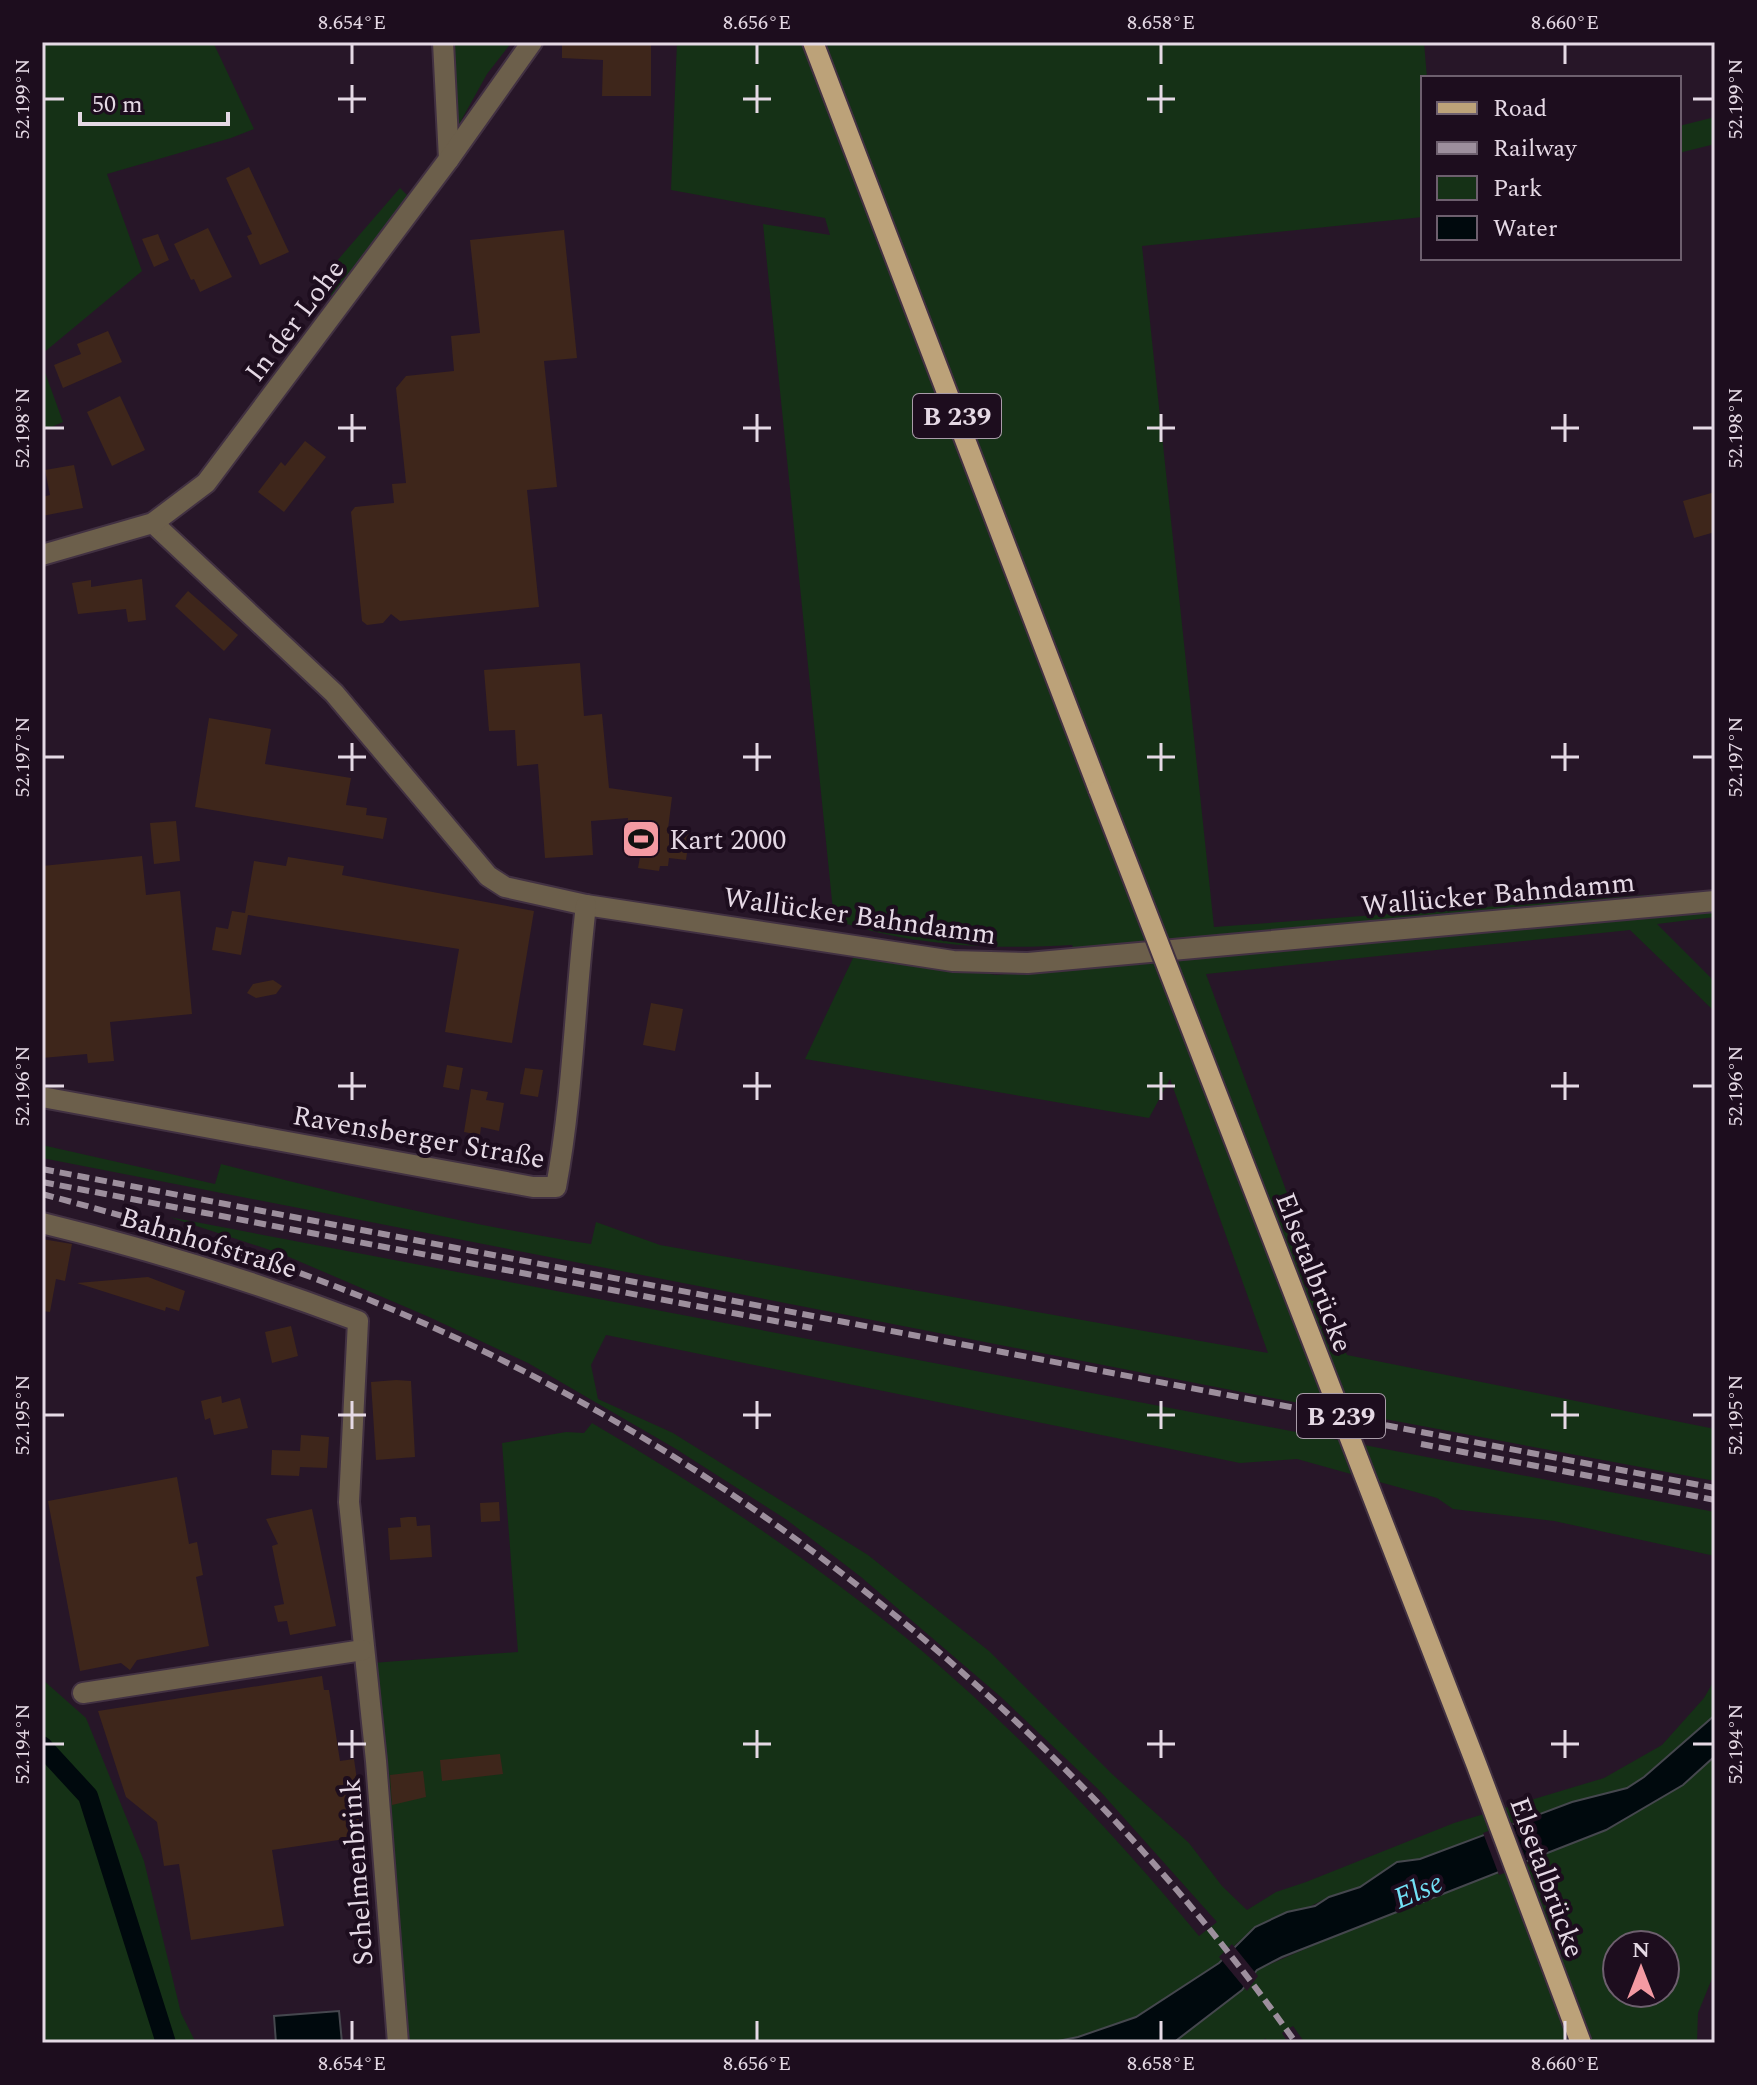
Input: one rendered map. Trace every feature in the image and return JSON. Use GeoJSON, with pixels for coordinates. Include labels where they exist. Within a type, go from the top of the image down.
{"type":"FeatureCollection","features":[{"type":"Feature","properties":{"kind":"main road","name":"Elsetalbrücke"},"geometry":{"type":"LineString","coordinates":[[813,42],[1581,2043]]}},
{"type":"Feature","properties":{"kind":"street"},"geometry":{"type":"LineString","coordinates":[[443,42],[449,159]]}},
{"type":"Feature","properties":{"kind":"street","name":"In der Lohe"},"geometry":{"type":"LineString","coordinates":[[42,555],[153,523],[206,483],[449,159],[532,42]]}},
{"type":"Feature","properties":{"kind":"street","name":"Wallücker Bahndamm"},"geometry":{"type":"LineString","coordinates":[[153,523],[334,693],[488,876],[505,887],[586,905],[953,961],[1028,963],[1715,901]]}},
{"type":"Feature","properties":{"kind":"street","name":"Ravensberger Straße"},"geometry":{"type":"LineString","coordinates":[[42,1097],[533,1187],[556,1187],[564,1143],[586,905]]}},
{"type":"Feature","properties":{"kind":"street","name":"Bahnhofstraße"},"geometry":{"type":"LineString","coordinates":[[42,1223],[293,1296],[358,1321]]}},
{"type":"Feature","properties":{"kind":"street","name":"Schelmenbrink"},"geometry":{"type":"LineString","coordinates":[[358,1321],[349,1502],[376,1761],[398,2043]]}},
{"type":"Feature","properties":{"kind":"street"},"geometry":{"type":"LineString","coordinates":[[83,1693],[363,1650]]}},
{"type":"Feature","properties":{"kind":"green space"},"geometry":{"type":"Polygon","coordinates":[[[42,42],[213,42],[254,129],[107,174],[142,271],[42,354],[42,42]]]}},
{"type":"Feature","properties":{"kind":"green space"},"geometry":{"type":"Polygon","coordinates":[[[454,42],[512,42],[487,74],[457,128],[454,42]]]}},
{"type":"Feature","properties":{"kind":"green space"},"geometry":{"type":"Polygon","coordinates":[[[677,42],[1424,42],[1427,76],[1421,76],[1421,217],[1142,246],[1214,927],[1715,890],[1715,917],[1657,924],[1715,982],[1715,1012],[1630,930],[1206,974],[1347,1355],[1715,1429],[1715,1481],[1262,1396],[42,1158],[42,1145],[215,1184],[221,1164],[451,1219],[591,1244],[596,1222],[660,1245],[1268,1353],[1170,1079],[1149,1118],[805,1059],[854,956],[997,975],[1080,966],[1072,945],[1011,947],[922,941],[834,920],[763,224],[830,235],[825,218],[671,190],[677,42]]]}},
{"type":"Feature","properties":{"kind":"green space"},"geometry":{"type":"Polygon","coordinates":[[[1715,117],[1715,144],[1681,152],[1681,126],[1715,117]]]}},
{"type":"Feature","properties":{"kind":"green space"},"geometry":{"type":"Polygon","coordinates":[[[400,188],[407,195],[405,203],[333,299],[323,277],[400,188]]]}},
{"type":"Feature","properties":{"kind":"green space"},"geometry":{"type":"Polygon","coordinates":[[[42,364],[63,422],[42,431],[42,364]]]}},
{"type":"Feature","properties":{"kind":"green space"},"geometry":{"type":"Polygon","coordinates":[[[169,1217],[1715,1512],[1715,1556],[1554,1521],[1453,1509],[1437,1498],[1297,1459],[1240,1463],[606,1335],[591,1365],[598,1399],[673,1433],[868,1555],[989,1651],[1112,1774],[1189,1843],[1222,1886],[1247,1910],[1276,1892],[1454,1823],[1604,1778],[1662,1745],[1704,1698],[1715,1679],[1715,1715],[1627,1788],[1572,1802],[1420,1859],[1397,1862],[1360,1887],[1329,1897],[1237,1943],[1219,1963],[1136,2017],[1074,2038],[1050,2043],[406,2043],[372,1663],[518,1652],[502,1443],[566,1432],[584,1433],[592,1423],[761,1530],[921,1650],[1031,1751],[1101,1823],[1199,1936],[1217,1922],[1099,1790],[1001,1697],[861,1577],[787,1520],[676,1449],[528,1363],[282,1254],[169,1217]]]}},
{"type":"Feature","properties":{"kind":"green space"},"geometry":{"type":"Polygon","coordinates":[[[42,1679],[86,1718],[144,1861],[181,2013],[196,2043],[42,2043],[42,1679]]]}},
{"type":"Feature","properties":{"kind":"green space"},"geometry":{"type":"Polygon","coordinates":[[[1715,1756],[1715,1971],[1698,2013],[1697,2043],[1305,2043],[1293,2026],[1282,2033],[1288,2043],[1268,2043],[1265,2038],[1263,2043],[1173,2043],[1242,1990],[1257,1970],[1369,1921],[1607,1830],[1683,1785],[1715,1756]]]}},
{"type":"Feature","properties":{"kind":"water","name":"Else"},"geometry":{"type":"Polygon","coordinates":[[[1715,1715],[1715,1756],[1683,1785],[1606,1830],[1282,1957],[1257,1970],[1242,1990],[1173,2043],[1048,2043],[1078,2037],[1136,2017],[1219,1963],[1255,1927],[1287,1912],[1315,1906],[1329,1897],[1360,1887],[1397,1862],[1420,1859],[1572,1802],[1627,1788],[1715,1715]]]}},
{"type":"Feature","properties":{"kind":"water"},"geometry":{"type":"Polygon","coordinates":[[[339,2011],[342,2043],[276,2043],[274,2016],[339,2011]]]}},
{"type":"Feature","properties":{"kind":"pier"},"geometry":{"type":"Polygon","coordinates":[[[1512,1822],[1528,1864],[1499,1875],[1483,1833],[1512,1822]]]}},
{"type":"Feature","properties":{"kind":"pier"},"geometry":{"type":"Polygon","coordinates":[[[1232,1944],[1258,1976],[1247,1991],[1219,1957],[1232,1944]]]}},
{"type":"Feature","properties":{"kind":"building"},"geometry":{"type":"Polygon","coordinates":[[[562,42],[651,42],[651,96],[602,96],[603,60],[562,58],[562,42]]]}},
{"type":"Feature","properties":{"kind":"building"},"geometry":{"type":"Polygon","coordinates":[[[249,167],[289,252],[260,265],[247,236],[252,234],[226,178],[249,167]]]}},
{"type":"Feature","properties":{"kind":"building"},"geometry":{"type":"Polygon","coordinates":[[[208,228],[232,277],[200,292],[174,244],[208,228]]]}},
{"type":"Feature","properties":{"kind":"building"},"geometry":{"type":"Polygon","coordinates":[[[564,230],[577,358],[544,361],[557,487],[527,490],[539,607],[400,621],[391,614],[383,623],[367,625],[362,621],[351,512],[355,507],[394,503],[392,484],[406,483],[396,388],[406,376],[454,371],[451,336],[480,333],[470,240],[564,230]]]}},
{"type":"Feature","properties":{"kind":"building"},"geometry":{"type":"Polygon","coordinates":[[[158,234],[169,260],[154,267],[142,239],[158,234]]]}},
{"type":"Feature","properties":{"kind":"building"},"geometry":{"type":"Polygon","coordinates":[[[108,331],[122,362],[63,388],[54,365],[81,354],[77,344],[108,331]]]}},
{"type":"Feature","properties":{"kind":"building"},"geometry":{"type":"Polygon","coordinates":[[[120,396],[145,450],[112,466],[87,412],[120,396]]]}},
{"type":"Feature","properties":{"kind":"building"},"geometry":{"type":"Polygon","coordinates":[[[305,441],[326,457],[284,512],[258,492],[281,462],[285,466],[305,441]]]}},
{"type":"Feature","properties":{"kind":"building"},"geometry":{"type":"Polygon","coordinates":[[[74,465],[83,508],[42,516],[42,497],[50,495],[45,470],[74,465]]]}},
{"type":"Feature","properties":{"kind":"building"},"geometry":{"type":"Polygon","coordinates":[[[1715,492],[1715,532],[1694,538],[1683,501],[1715,492]]]}},
{"type":"Feature","properties":{"kind":"building"},"geometry":{"type":"Polygon","coordinates":[[[142,579],[146,620],[128,622],[126,609],[78,614],[72,583],[91,580],[91,587],[142,579]]]}},
{"type":"Feature","properties":{"kind":"building"},"geometry":{"type":"Polygon","coordinates":[[[188,591],[238,635],[224,651],[175,606],[188,591]]]}},
{"type":"Feature","properties":{"kind":"building"},"geometry":{"type":"Polygon","coordinates":[[[580,663],[584,716],[602,714],[609,788],[672,797],[668,829],[690,832],[686,860],[669,858],[668,866],[660,866],[659,871],[638,868],[640,857],[624,855],[628,818],[591,821],[593,855],[545,858],[538,764],[517,766],[515,730],[489,731],[484,670],[580,663]]]}},
{"type":"Feature","properties":{"kind":"building"},"geometry":{"type":"Polygon","coordinates":[[[209,718],[271,729],[265,764],[351,778],[346,805],[367,808],[366,815],[387,818],[383,839],[195,807],[209,718]]]}},
{"type":"Feature","properties":{"kind":"building"},"geometry":{"type":"Polygon","coordinates":[[[176,821],[180,861],[154,864],[150,823],[176,821]]]}},
{"type":"Feature","properties":{"kind":"building"},"geometry":{"type":"Polygon","coordinates":[[[142,856],[146,895],[180,891],[192,1014],[110,1022],[114,1061],[88,1063],[87,1054],[42,1058],[42,866],[142,856]]]}},
{"type":"Feature","properties":{"kind":"building"},"geometry":{"type":"Polygon","coordinates":[[[288,857],[344,866],[342,875],[534,911],[512,1043],[445,1032],[459,949],[248,915],[241,955],[212,950],[216,927],[228,929],[232,911],[245,913],[254,861],[286,866],[288,857]]]}},
{"type":"Feature","properties":{"kind":"building"},"geometry":{"type":"Polygon","coordinates":[[[273,980],[282,986],[276,994],[256,998],[247,993],[253,984],[273,980]]]}},
{"type":"Feature","properties":{"kind":"building"},"geometry":{"type":"Polygon","coordinates":[[[651,1003],[683,1009],[675,1051],[643,1045],[651,1003]]]}},
{"type":"Feature","properties":{"kind":"building"},"geometry":{"type":"Polygon","coordinates":[[[447,1065],[463,1068],[459,1090],[443,1087],[447,1065]]]}},
{"type":"Feature","properties":{"kind":"building"},"geometry":{"type":"Polygon","coordinates":[[[525,1068],[543,1070],[538,1097],[520,1094],[525,1068]]]}},
{"type":"Feature","properties":{"kind":"building"},"geometry":{"type":"Polygon","coordinates":[[[471,1089],[488,1092],[486,1100],[504,1103],[499,1131],[481,1127],[480,1135],[464,1132],[471,1089]]]}},
{"type":"Feature","properties":{"kind":"building"},"geometry":{"type":"Polygon","coordinates":[[[42,1239],[72,1244],[65,1281],[56,1279],[50,1312],[42,1311],[42,1239]]]}},
{"type":"Feature","properties":{"kind":"building"},"geometry":{"type":"Polygon","coordinates":[[[148,1277],[185,1291],[179,1311],[166,1307],[165,1311],[77,1283],[148,1277]]]}},
{"type":"Feature","properties":{"kind":"building"},"geometry":{"type":"Polygon","coordinates":[[[291,1326],[298,1356],[272,1363],[265,1332],[291,1326]]]}},
{"type":"Feature","properties":{"kind":"building"},"geometry":{"type":"Polygon","coordinates":[[[411,1381],[415,1457],[376,1460],[371,1382],[411,1381]]]}},
{"type":"Feature","properties":{"kind":"building"},"geometry":{"type":"Polygon","coordinates":[[[221,1396],[222,1403],[240,1398],[248,1428],[214,1435],[210,1418],[205,1420],[201,1401],[221,1396]]]}},
{"type":"Feature","properties":{"kind":"building"},"geometry":{"type":"Polygon","coordinates":[[[301,1435],[329,1437],[327,1468],[300,1467],[299,1476],[271,1475],[272,1450],[300,1451],[301,1435]]]}},
{"type":"Feature","properties":{"kind":"building"},"geometry":{"type":"Polygon","coordinates":[[[177,1477],[189,1544],[197,1542],[203,1575],[196,1577],[209,1646],[137,1660],[130,1670],[121,1663],[80,1671],[48,1501],[177,1477]]]}},
{"type":"Feature","properties":{"kind":"building"},"geometry":{"type":"Polygon","coordinates":[[[499,1502],[500,1521],[481,1522],[480,1503],[499,1502]]]}},
{"type":"Feature","properties":{"kind":"building"},"geometry":{"type":"Polygon","coordinates":[[[312,1509],[336,1626],[290,1635],[287,1621],[278,1622],[274,1606],[284,1604],[272,1546],[278,1544],[266,1519],[312,1509]]]}},
{"type":"Feature","properties":{"kind":"building"},"geometry":{"type":"Polygon","coordinates":[[[416,1517],[417,1526],[430,1525],[432,1557],[390,1560],[388,1528],[401,1527],[400,1518],[416,1517]]]}},
{"type":"Feature","properties":{"kind":"building"},"geometry":{"type":"Polygon","coordinates":[[[322,1676],[324,1690],[329,1690],[340,1761],[354,1759],[365,1836],[272,1850],[284,1926],[191,1940],[179,1864],[164,1866],[157,1822],[126,1797],[98,1711],[322,1676]]]}},
{"type":"Feature","properties":{"kind":"building"},"geometry":{"type":"Polygon","coordinates":[[[500,1754],[503,1774],[442,1781],[440,1760],[500,1754]]]}},
{"type":"Feature","properties":{"kind":"building"},"geometry":{"type":"Polygon","coordinates":[[[423,1771],[426,1797],[392,1805],[390,1775],[423,1771]]]}},
{"type":"Feature","properties":{"kind":"waterway"},"geometry":{"type":"LineString","coordinates":[[42,1746],[88,1796],[166,2043]]}},
{"type":"Feature","properties":{"kind":"railway"},"geometry":{"type":"LineString","coordinates":[[42,1169],[1715,1488]]}},
{"type":"Feature","properties":{"kind":"railway"},"geometry":{"type":"LineString","coordinates":[[42,1182],[812,1328]]}},
{"type":"Feature","properties":{"kind":"railway"},"geometry":{"type":"LineString","coordinates":[[42,1194],[206,1241],[367,1299],[503,1361],[635,1433],[762,1515],[884,1606],[999,1705],[1107,1812],[1206,1925],[1296,2043]]}},
{"type":"Feature","properties":{"kind":"railway"},"geometry":{"type":"LineString","coordinates":[[1421,1444],[1715,1500]]}},
{"type":"Feature","properties":{"kind":"place","name":"Kart 2000"},"geometry":{"type":"Point","coordinates":[641,839]}}]}
